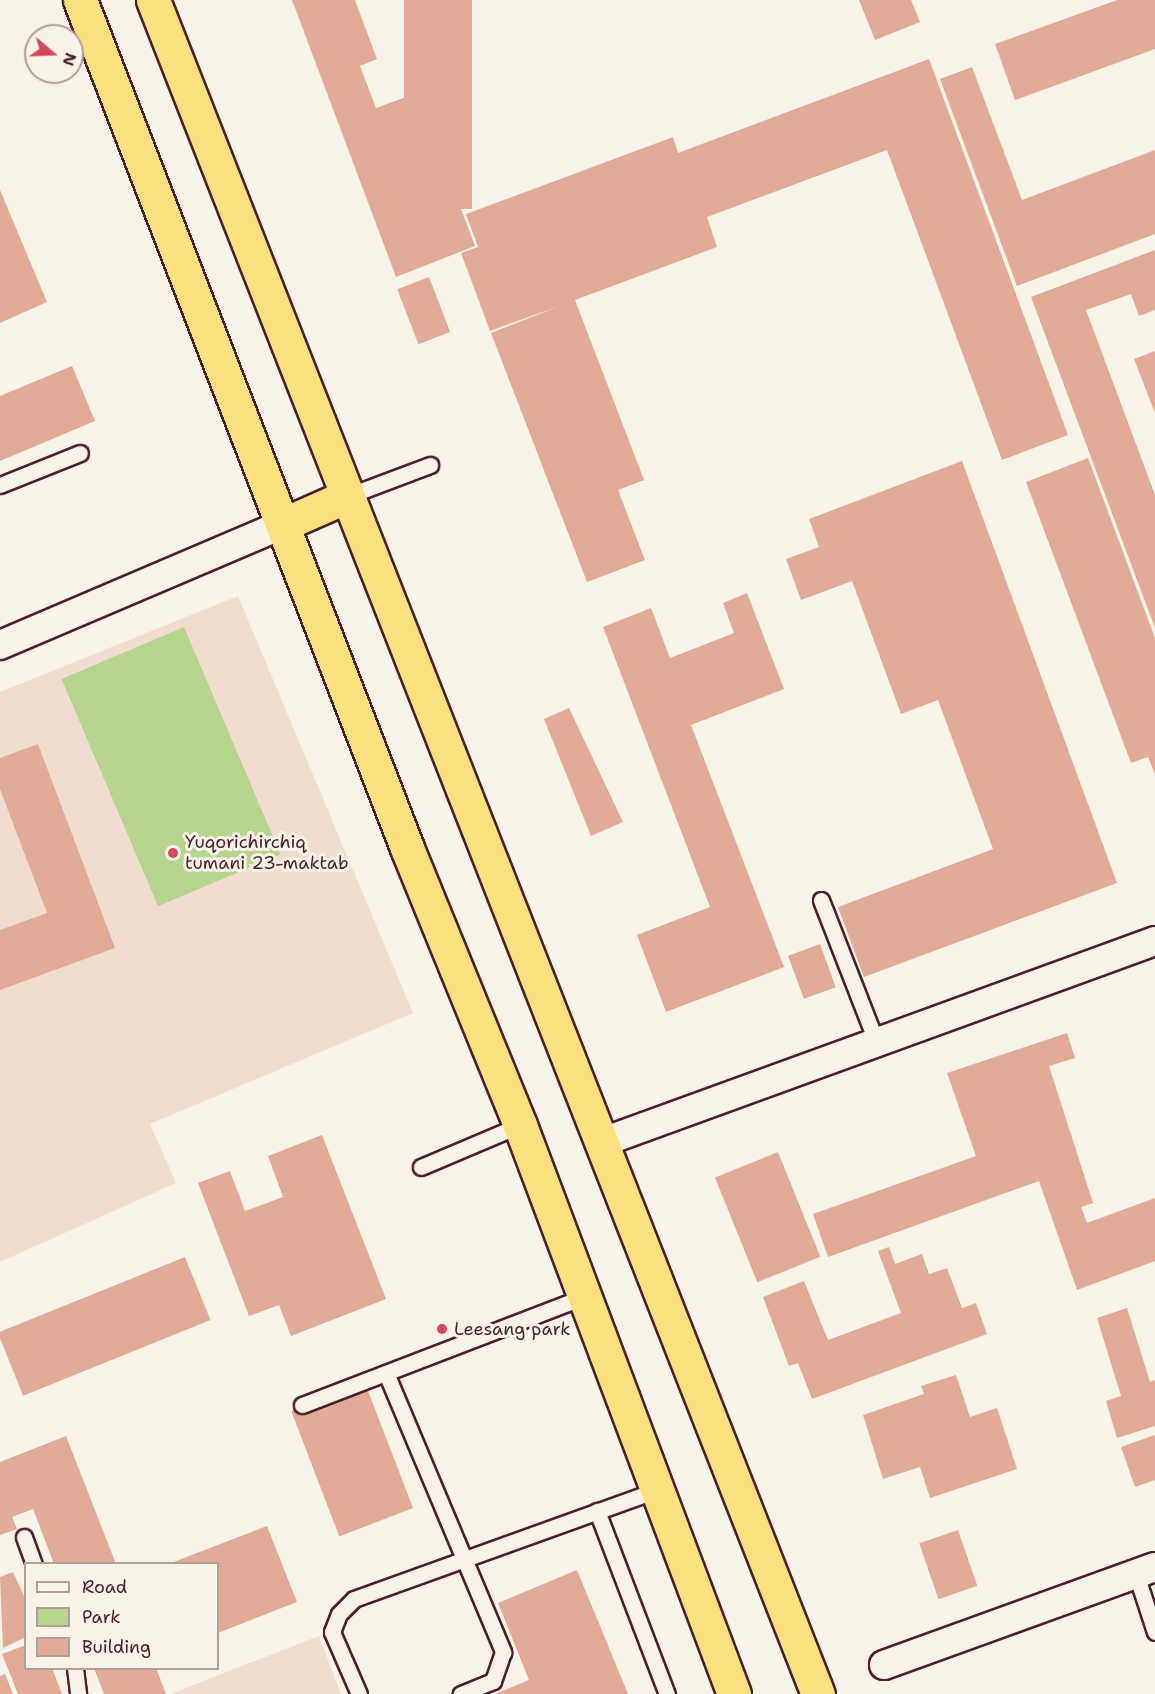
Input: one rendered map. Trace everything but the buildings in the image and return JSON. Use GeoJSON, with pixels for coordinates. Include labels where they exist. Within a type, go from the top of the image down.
{"type":"FeatureCollection","features":[{"type":"Feature","properties":{"kind":"highway"},"geometry":{"type":"LineString","coordinates":[[80,0],[284,524],[407,848],[520,1125],[734,1694]]}},
{"type":"Feature","properties":{"kind":"highway"},"geometry":{"type":"LineString","coordinates":[[153,0],[345,497],[603,1142],[818,1694]]}},
{"type":"Feature","properties":{"kind":"highway"},"geometry":{"type":"LineString","coordinates":[[284,524],[345,497]]}},
{"type":"Feature","properties":{"kind":"street"},"geometry":{"type":"LineString","coordinates":[[0,645],[284,524]]}},
{"type":"Feature","properties":{"kind":"street"},"geometry":{"type":"LineString","coordinates":[[603,1142],[1155,941]]}},
{"type":"Feature","properties":{"kind":"street"},"geometry":{"type":"LineString","coordinates":[[884,1665],[1145,1570]]}},
{"type":"Feature","properties":{"kind":"lane"},"geometry":{"type":"LineString","coordinates":[[0,485],[80,453]]}},
{"type":"Feature","properties":{"kind":"lane"},"geometry":{"type":"LineString","coordinates":[[345,497],[430,465]]}},
{"type":"Feature","properties":{"kind":"lane"},"geometry":{"type":"LineString","coordinates":[[821,900],[876,1041]]}},
{"type":"Feature","properties":{"kind":"lane"},"geometry":{"type":"LineString","coordinates":[[421,1167],[520,1125]]}},
{"type":"Feature","properties":{"kind":"lane"},"geometry":{"type":"LineString","coordinates":[[302,1405],[585,1297]]}},
{"type":"Feature","properties":{"kind":"lane"},"geometry":{"type":"LineString","coordinates":[[386,1373],[503,1652],[493,1681],[460,1694]]}},
{"type":"Feature","properties":{"kind":"lane"},"geometry":{"type":"LineString","coordinates":[[360,1694],[332,1632],[339,1614],[354,1599],[656,1490]]}},
{"type":"Feature","properties":{"kind":"lane"},"geometry":{"type":"LineString","coordinates":[[597,1511],[667,1694]]}},
{"type":"Feature","properties":{"kind":"lane"},"geometry":{"type":"LineString","coordinates":[[24,1537],[34,1562]]}},
{"type":"Feature","properties":{"kind":"lane"},"geometry":{"type":"LineString","coordinates":[[1145,1570],[1155,1632]]}},
{"type":"Feature","properties":{"kind":"lane"},"geometry":{"type":"LineString","coordinates":[[75,1670],[78,1694]]}},
{"type":"Feature","properties":{"kind":"shaded area","name":"Yuqorichirchiq tumani 23-maktab"},"geometry":{"type":"Polygon","coordinates":[[[238,596],[413,1013],[150,1124],[176,1183],[0,1262],[0,692],[238,596]]]}},
{"type":"Feature","properties":{"kind":"shaded area"},"geometry":{"type":"Polygon","coordinates":[[[319,1636],[341,1694],[173,1694],[173,1693],[319,1636]]]}},
{"type":"Feature","properties":{"kind":"green space"},"geometry":{"type":"Polygon","coordinates":[[[184,627],[281,854],[158,906],[62,679],[184,627]]]}},
{"type":"Feature","properties":{"kind":"place","name":"Yuqorichirchiq tumani 23-maktab"},"geometry":{"type":"Point","coordinates":[173,853]}},
{"type":"Feature","properties":{"kind":"place","name":"Leesang park"},"geometry":{"type":"Point","coordinates":[442,1329]}}]}
